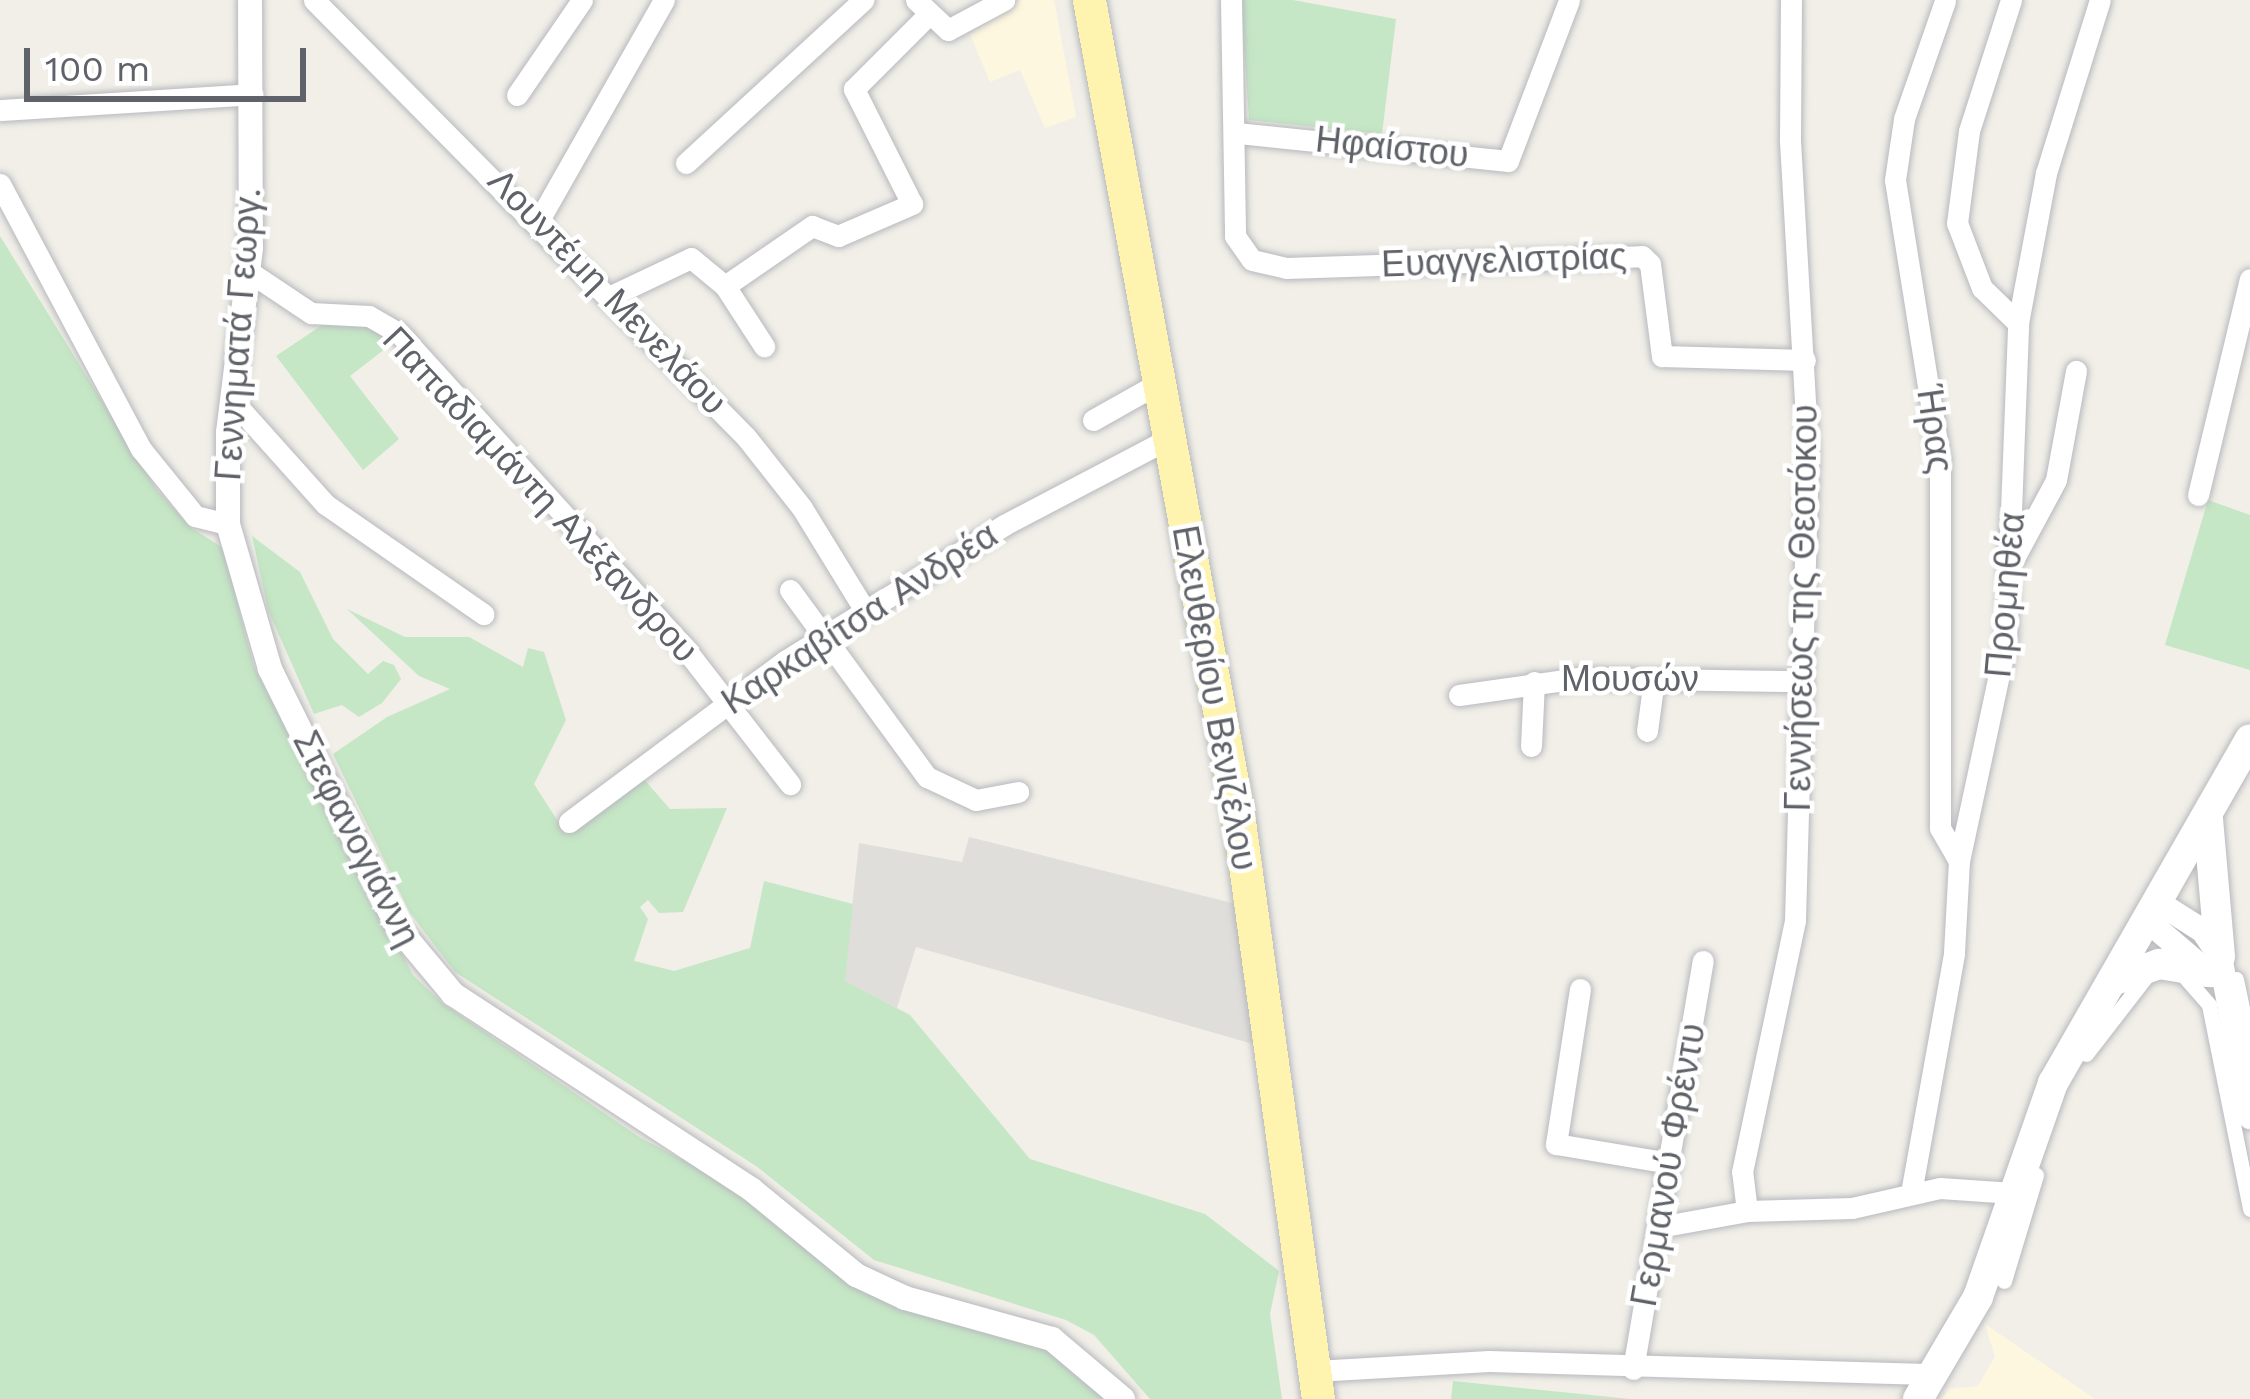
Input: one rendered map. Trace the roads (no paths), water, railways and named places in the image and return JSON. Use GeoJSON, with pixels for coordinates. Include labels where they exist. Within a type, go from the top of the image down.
{"type":"FeatureCollection","features":[{"type":"Feature","properties":{"kind":"main road","name":"Ελευθερίου Βενιζέλου"},"geometry":{"type":"LineString","coordinates":[[1089,0],[1238,814],[1317,1385]]}},
{"type":"Feature","properties":{"kind":"main road"},"geometry":{"type":"LineString","coordinates":[[1927,1387],[1978,1297],[2054,1083],[2154,912],[2212,826],[2250,739]]}},
{"type":"Feature","properties":{"kind":"main road"},"geometry":{"type":"LineString","coordinates":[[2118,979],[2159,964],[2218,975],[2212,826]]}},
{"type":"Feature","properties":{"kind":"street","name":"Γεννηματά Γεωργ."},"geometry":{"type":"LineString","coordinates":[[228,524],[232,400],[248,272],[250,0]]}},
{"type":"Feature","properties":{"kind":"street"},"geometry":{"type":"LineString","coordinates":[[518,95],[582,0]]}},
{"type":"Feature","properties":{"kind":"street"},"geometry":{"type":"LineString","coordinates":[[539,220],[664,0]]}},
{"type":"Feature","properties":{"kind":"street"},"geometry":{"type":"LineString","coordinates":[[686,163],[863,0]]}},
{"type":"Feature","properties":{"kind":"street"},"geometry":{"type":"LineString","coordinates":[[725,286],[812,226],[838,236],[912,204],[854,89],[922,7],[958,29],[1004,0]]}},
{"type":"Feature","properties":{"kind":"street"},"geometry":{"type":"LineString","coordinates":[[1231,0],[1237,133]]}},
{"type":"Feature","properties":{"kind":"street","name":"Ηφαίστου"},"geometry":{"type":"LineString","coordinates":[[1237,133],[1508,161],[1569,0]]}},
{"type":"Feature","properties":{"kind":"street","name":"Γεννήσεως της Θεοτόκου"},"geometry":{"type":"LineString","coordinates":[[1747,1211],[1744,1161],[1793,950],[1802,681],[1804,360],[1789,121],[1791,0]]}},
{"type":"Feature","properties":{"kind":"street"},"geometry":{"type":"LineString","coordinates":[[2012,0],[1969,131],[1957,223],[1982,288],[2018,323]]}},
{"type":"Feature","properties":{"kind":"street","name":"Προμηθέα"},"geometry":{"type":"LineString","coordinates":[[1911,1193],[1954,953],[1959,861],[2000,680],[2012,561],[2018,323],[2046,173],[2100,0]]}},
{"type":"Feature","properties":{"kind":"street","name":"Ήρας"},"geometry":{"type":"LineString","coordinates":[[1945,1],[1904,119],[1895,180],[1940,460],[1940,828],[1959,861]]}},
{"type":"Feature","properties":{"kind":"street","name":"Λουντέμη Μενελάου"},"geometry":{"type":"LineString","coordinates":[[321,2],[614,295],[760,455],[866,612]]}},
{"type":"Feature","properties":{"kind":"street"},"geometry":{"type":"LineString","coordinates":[[0,110],[251,94]]}},
{"type":"Feature","properties":{"kind":"street","name":"Ευαγγελιστρίας"},"geometry":{"type":"LineString","coordinates":[[1237,133],[1235,236],[1252,260],[1286,268],[1642,256],[1650,264],[1662,356],[1804,360]]}},
{"type":"Feature","properties":{"kind":"street"},"geometry":{"type":"LineString","coordinates":[[0,184],[141,448],[195,516],[228,524]]}},
{"type":"Feature","properties":{"kind":"street"},"geometry":{"type":"LineString","coordinates":[[614,295],[691,258],[725,286],[764,346]]}},
{"type":"Feature","properties":{"kind":"street","name":"Παπαδιαμάντη Αλέξανδρου"},"geometry":{"type":"LineString","coordinates":[[248,272],[311,313],[368,316],[399,333],[727,702],[790,784]]}},
{"type":"Feature","properties":{"kind":"street"},"geometry":{"type":"LineString","coordinates":[[2198,495],[2250,279]]}},
{"type":"Feature","properties":{"kind":"street"},"geometry":{"type":"LineString","coordinates":[[2012,561],[2056,480],[2076,371]]}},
{"type":"Feature","properties":{"kind":"street"},"geometry":{"type":"LineString","coordinates":[[1093,419],[1156,385]]}},
{"type":"Feature","properties":{"kind":"street"},"geometry":{"type":"LineString","coordinates":[[232,400],[325,504],[483,614]]}},
{"type":"Feature","properties":{"kind":"street","name":"Καρκαβίτσα Ανδρέα"},"geometry":{"type":"LineString","coordinates":[[569,822],[727,702],[822,638],[1004,525],[1166,440]]}},
{"type":"Feature","properties":{"kind":"street","name":"Στεφανογιάννη"},"geometry":{"type":"LineString","coordinates":[[228,524],[277,683],[398,928],[436,980],[752,1189],[856,1276],[904,1298],[1052,1339],[1123,1399]]}},
{"type":"Feature","properties":{"kind":"street"},"geometry":{"type":"LineString","coordinates":[[790,590],[927,777],[976,800],[1018,792]]}},
{"type":"Feature","properties":{"kind":"street"},"geometry":{"type":"LineString","coordinates":[[1647,730],[1654,679]]}},
{"type":"Feature","properties":{"kind":"street","name":"Μουσών"},"geometry":{"type":"LineString","coordinates":[[1459,695],[1534,682],[1802,681]]}},
{"type":"Feature","properties":{"kind":"street"},"geometry":{"type":"LineString","coordinates":[[1531,746],[1534,682]]}},
{"type":"Feature","properties":{"kind":"street"},"geometry":{"type":"LineString","coordinates":[[2212,826],[2250,1047]]}},
{"type":"Feature","properties":{"kind":"street"},"geometry":{"type":"LineString","coordinates":[[2154,912],[2204,931],[2250,1117]]}},
{"type":"Feature","properties":{"kind":"street","name":"Γερμανού Φρέντυ"},"geometry":{"type":"LineString","coordinates":[[1634,1369],[1703,961]]}},
{"type":"Feature","properties":{"kind":"street"},"geometry":{"type":"LineString","coordinates":[[2004,1282],[2064,1091],[2128,994],[2149,976],[2185,977],[2207,999],[2250,1209]]}},
{"type":"Feature","properties":{"kind":"street"},"geometry":{"type":"LineString","coordinates":[[1580,989],[1556,1144],[1670,1162]]}},
{"type":"Feature","properties":{"kind":"street"},"geometry":{"type":"LineString","coordinates":[[1659,1227],[1747,1211],[1840,1209],[1911,1193],[1967,1187],[2013,1193]]}},
{"type":"Feature","properties":{"kind":"street"},"geometry":{"type":"LineString","coordinates":[[1317,1385],[1489,1360],[1927,1387]]}}]}
